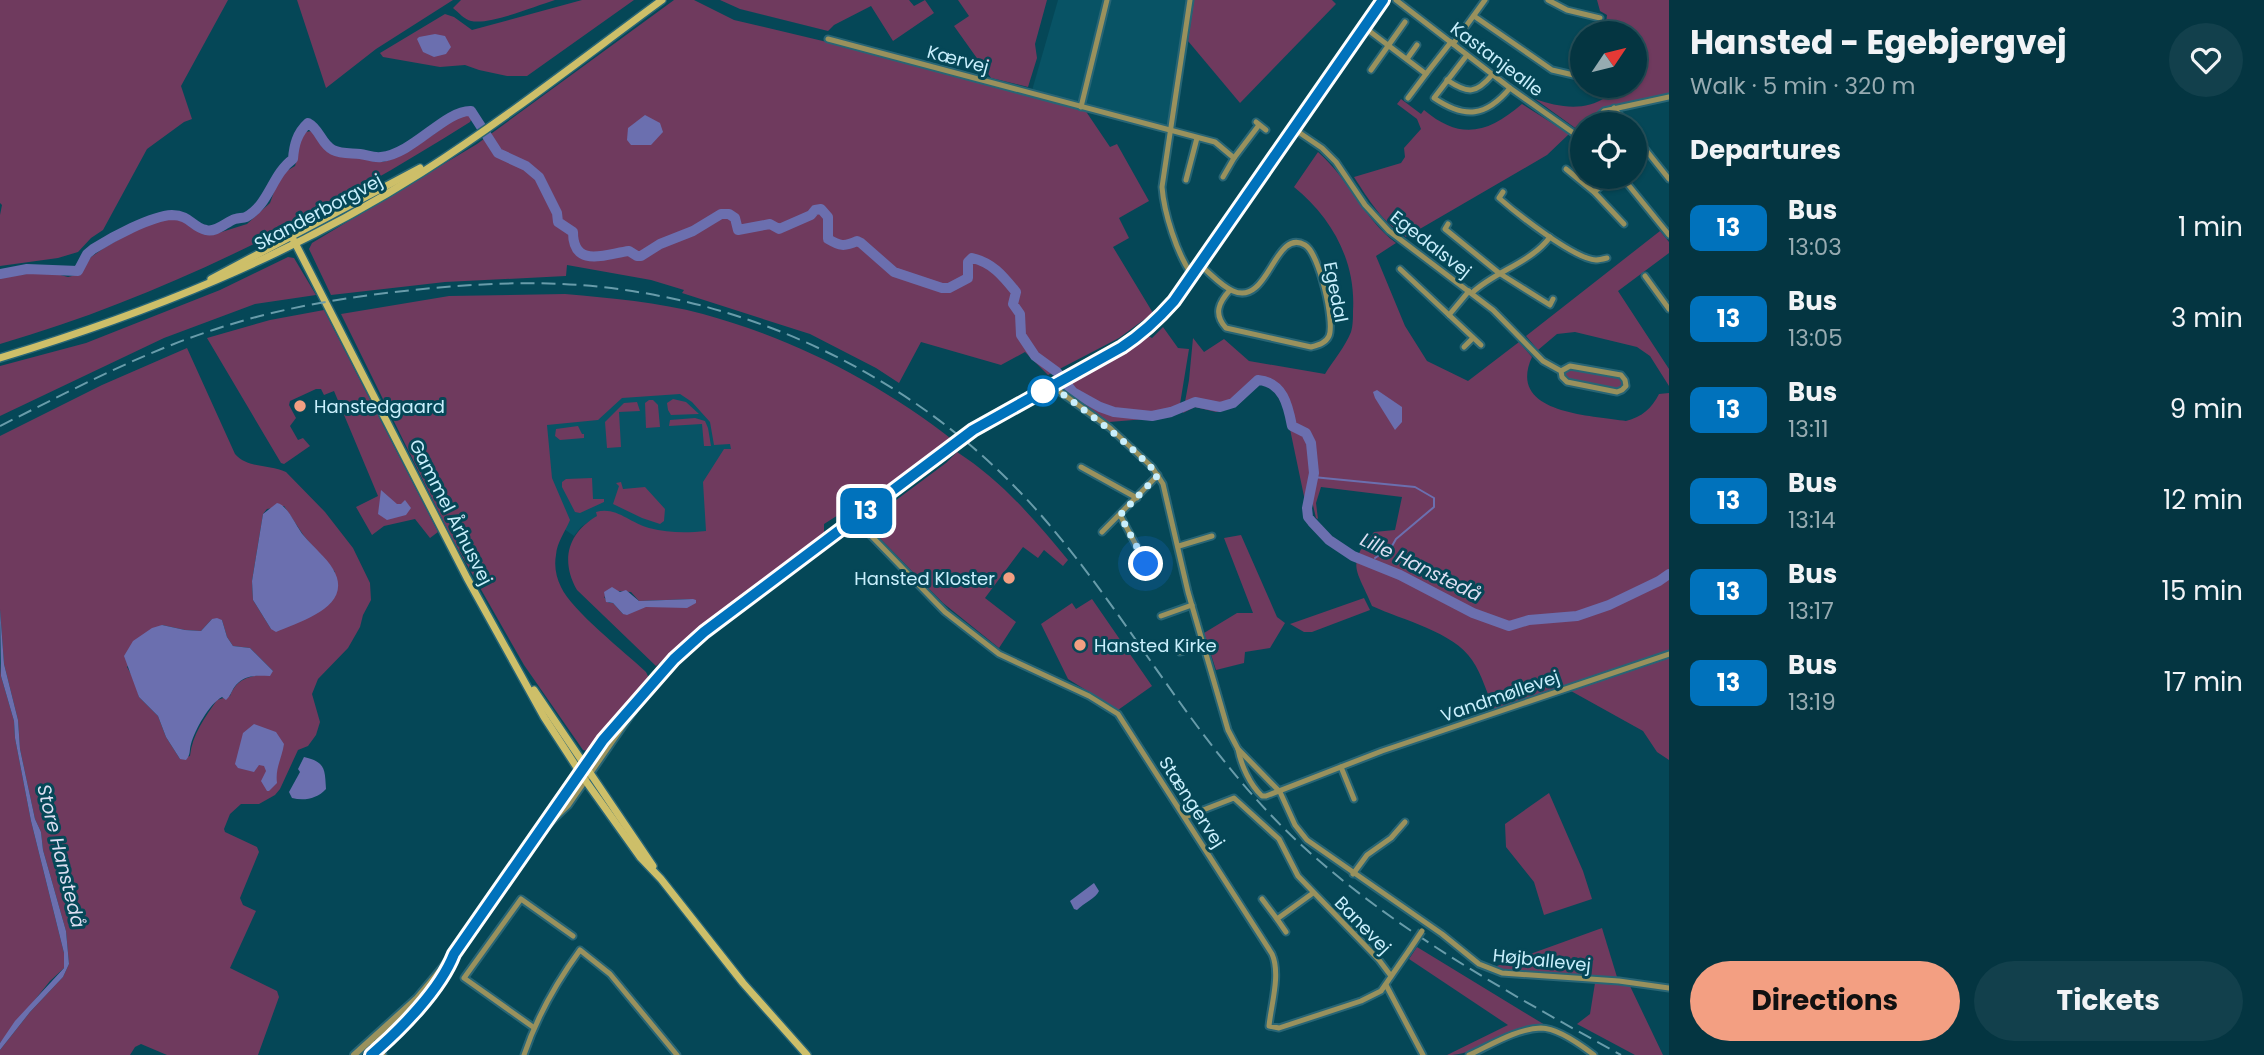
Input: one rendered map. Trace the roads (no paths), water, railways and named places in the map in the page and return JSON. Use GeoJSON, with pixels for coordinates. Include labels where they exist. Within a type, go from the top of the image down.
{"type":"FeatureCollection","features":[{"type":"Feature","properties":{"kind":"main road","name":"Skanderborgvej"},"geometry":{"type":"LineString","coordinates":[[0,358],[169,300],[401,185],[463,146],[662,0]]}},
{"type":"Feature","properties":{"kind":"main road","name":"Gammel Århusvej"},"geometry":{"type":"LineString","coordinates":[[294,240],[467,578],[544,717],[582,768],[590,773],[661,879],[743,983],[807,1055]]}},
{"type":"Feature","properties":{"kind":"main road","name":"Gammel Århusvej"},"geometry":{"type":"LineString","coordinates":[[582,768],[585,780],[640,857],[661,879]]}},
{"type":"Feature","properties":{"kind":"street"},"geometry":{"type":"LineString","coordinates":[[1081,107],[1107,0]]}},
{"type":"Feature","properties":{"kind":"street"},"geometry":{"type":"LineString","coordinates":[[1190,0],[1162,187],[1164,203],[1185,265],[1192,275]]}},
{"type":"Feature","properties":{"kind":"street"},"geometry":{"type":"LineString","coordinates":[[354,1055],[417,998],[454,954],[582,768],[674,659],[704,632],[973,430],[1142,334],[1174,301],[1200,265],[1383,0]]}},
{"type":"Feature","properties":{"kind":"street","name":"Kastanjealle"},"geometry":{"type":"LineString","coordinates":[[1395,0],[1492,75],[1570,129]]}},
{"type":"Feature","properties":{"kind":"street"},"geometry":{"type":"LineString","coordinates":[[1409,98],[1485,0]]}},
{"type":"Feature","properties":{"kind":"street"},"geometry":{"type":"LineString","coordinates":[[1548,0],[1567,10],[1598,18],[1596,9]]}},
{"type":"Feature","properties":{"kind":"street"},"geometry":{"type":"LineString","coordinates":[[1474,16],[1552,70],[1570,75]]}},
{"type":"Feature","properties":{"kind":"street"},"geometry":{"type":"LineString","coordinates":[[1371,70],[1405,22]]}},
{"type":"Feature","properties":{"kind":"street"},"geometry":{"type":"LineString","coordinates":[[1364,27],[1426,74]]}},
{"type":"Feature","properties":{"kind":"street","name":"Kærvej"},"geometry":{"type":"LineString","coordinates":[[828,39],[1215,142],[1234,158]]}},
{"type":"Feature","properties":{"kind":"street"},"geometry":{"type":"LineString","coordinates":[[1407,59],[1418,44]]}},
{"type":"Feature","properties":{"kind":"street"},"geometry":{"type":"LineString","coordinates":[[1467,55],[1434,98],[1458,111],[1471,112],[1492,106],[1510,88]]}},
{"type":"Feature","properties":{"kind":"street"},"geometry":{"type":"LineString","coordinates":[[1447,80],[1457,87],[1473,90],[1486,83],[1492,75]]}},
{"type":"Feature","properties":{"kind":"street"},"geometry":{"type":"LineString","coordinates":[[1603,112],[1669,97]]}},
{"type":"Feature","properties":{"kind":"street"},"geometry":{"type":"LineString","coordinates":[[1614,108],[1617,112]]}},
{"type":"Feature","properties":{"kind":"street"},"geometry":{"type":"LineString","coordinates":[[1223,177],[1257,123],[1266,130]]}},
{"type":"Feature","properties":{"kind":"street","name":"Egedalsvej"},"geometry":{"type":"LineString","coordinates":[[1294,129],[1322,148],[1336,162],[1364,205],[1389,231],[1471,292],[1493,310],[1543,361],[1561,371]]}},
{"type":"Feature","properties":{"kind":"street"},"geometry":{"type":"LineString","coordinates":[[1186,180],[1197,138]]}},
{"type":"Feature","properties":{"kind":"street"},"geometry":{"type":"LineString","coordinates":[[1647,151],[1669,179]]}},
{"type":"Feature","properties":{"kind":"street"},"geometry":{"type":"LineString","coordinates":[[1566,169],[1594,192],[1623,224]]}},
{"type":"Feature","properties":{"kind":"street"},"geometry":{"type":"LineString","coordinates":[[1594,192],[1598,189]]}},
{"type":"Feature","properties":{"kind":"street"},"geometry":{"type":"LineString","coordinates":[[1632,189],[1669,235]]}},
{"type":"Feature","properties":{"kind":"street"},"geometry":{"type":"LineString","coordinates":[[1503,192],[1499,198],[1550,237],[1594,261],[1607,258]]}},
{"type":"Feature","properties":{"kind":"street"},"geometry":{"type":"LineString","coordinates":[[1448,223],[1445,229],[1499,273],[1550,306],[1553,299]]}},
{"type":"Feature","properties":{"kind":"street"},"geometry":{"type":"LineString","coordinates":[[1449,315],[1471,292],[1538,250],[1550,237]]}},
{"type":"Feature","properties":{"kind":"street","name":"Egedal"},"geometry":{"type":"LineString","coordinates":[[1294,243],[1306,246],[1315,256],[1322,279],[1331,327],[1329,335],[1319,345],[1311,347],[1226,328],[1218,316],[1218,307],[1230,290],[1242,294],[1255,289],[1284,248],[1294,243]]}},
{"type":"Feature","properties":{"kind":"street"},"geometry":{"type":"LineString","coordinates":[[1200,265],[1230,290]]}},
{"type":"Feature","properties":{"kind":"street"},"geometry":{"type":"LineString","coordinates":[[1400,269],[1481,345]]}},
{"type":"Feature","properties":{"kind":"street"},"geometry":{"type":"LineString","coordinates":[[1645,276],[1669,309]]}},
{"type":"Feature","properties":{"kind":"street"},"geometry":{"type":"LineString","coordinates":[[1419,297],[1424,291]]}},
{"type":"Feature","properties":{"kind":"street"},"geometry":{"type":"LineString","coordinates":[[1464,348],[1473,338]]}},
{"type":"Feature","properties":{"kind":"street","name":"Egedalsvej"},"geometry":{"type":"LineString","coordinates":[[1570,366],[1621,375],[1626,386],[1617,393],[1567,382],[1561,371],[1570,366]]}},
{"type":"Feature","properties":{"kind":"street"},"geometry":{"type":"LineString","coordinates":[[1055,384],[1110,428],[1158,475],[1167,497],[1192,605],[1228,730],[1258,793],[1266,796],[1280,792]]}},
{"type":"Feature","properties":{"kind":"street"},"geometry":{"type":"LineString","coordinates":[[1081,467],[1137,498]]}},
{"type":"Feature","properties":{"kind":"street"},"geometry":{"type":"LineString","coordinates":[[1102,532],[1158,475]]}},
{"type":"Feature","properties":{"kind":"street"},"geometry":{"type":"LineString","coordinates":[[1120,515],[1146,564]]}},
{"type":"Feature","properties":{"kind":"street","name":"Stængervej"},"geometry":{"type":"LineString","coordinates":[[855,519],[945,612],[999,654],[1089,696],[1118,715],[1275,962],[1269,1026],[1279,1028],[1362,1001],[1386,985],[1427,924]]}},
{"type":"Feature","properties":{"kind":"street"},"geometry":{"type":"LineString","coordinates":[[1179,546],[1212,536]]}},
{"type":"Feature","properties":{"kind":"street"},"geometry":{"type":"LineString","coordinates":[[1161,616],[1192,605]]}},
{"type":"Feature","properties":{"kind":"street"},"geometry":{"type":"LineString","coordinates":[[1180,652],[1205,645]]}},
{"type":"Feature","properties":{"kind":"street","name":"Vandmøllevej"},"geometry":{"type":"LineString","coordinates":[[1280,792],[1341,767],[1669,653]]}},
{"type":"Feature","properties":{"kind":"street"},"geometry":{"type":"LineString","coordinates":[[543,828],[568,805],[636,704]]}},
{"type":"Feature","properties":{"kind":"street","name":"Højballevej"},"geometry":{"type":"LineString","coordinates":[[1238,749],[1280,792],[1300,833],[1479,964],[1490,970],[1669,988]]}},
{"type":"Feature","properties":{"kind":"street"},"geometry":{"type":"LineString","coordinates":[[1341,767],[1354,799]]}},
{"type":"Feature","properties":{"kind":"street","name":"Banevej"},"geometry":{"type":"LineString","coordinates":[[1185,817],[1234,798],[1279,839],[1298,876],[1379,960],[1391,976]]}},
{"type":"Feature","properties":{"kind":"street"},"geometry":{"type":"LineString","coordinates":[[1353,874],[1367,855],[1391,838],[1405,822]]}},
{"type":"Feature","properties":{"kind":"street","name":"Banevej"},"geometry":{"type":"LineString","coordinates":[[1277,919],[1313,893]]}},
{"type":"Feature","properties":{"kind":"street"},"geometry":{"type":"LineString","coordinates":[[533,1027],[464,978],[521,899],[573,936]]}},
{"type":"Feature","properties":{"kind":"street"},"geometry":{"type":"LineString","coordinates":[[1262,899],[1286,932]]}},
{"type":"Feature","properties":{"kind":"street"},"geometry":{"type":"LineString","coordinates":[[524,1055],[533,1027],[559,978],[580,950],[610,974],[677,1055]]}},
{"type":"Feature","properties":{"kind":"street"},"geometry":{"type":"LineString","coordinates":[[371,1055],[381,1052],[424,1000],[454,954]]}},
{"type":"Feature","properties":{"kind":"street"},"geometry":{"type":"LineString","coordinates":[[1386,985],[1423,1055]]}},
{"type":"Feature","properties":{"kind":"street"},"geometry":{"type":"LineString","coordinates":[[381,1052],[378,1041],[414,1005],[417,998]]}},
{"type":"Feature","properties":{"kind":"street"},"geometry":{"type":"LineString","coordinates":[[1469,1055],[1506,1038],[1541,1028],[1562,1035],[1594,1055]]}},
{"type":"Feature","properties":{"kind":"street"},"geometry":{"type":"LineString","coordinates":[[371,1041],[381,1052]]}},
{"type":"Feature","properties":{"kind":"water"},"geometry":{"type":"Polygon","coordinates":[[[435,34],[445,36],[451,47],[446,54],[434,57],[423,52],[417,39],[435,34]]]}},
{"type":"Feature","properties":{"kind":"water"},"geometry":{"type":"Polygon","coordinates":[[[645,115],[660,123],[663,132],[651,145],[631,145],[627,140],[628,128],[645,115]]]}},
{"type":"Feature","properties":{"kind":"water"},"geometry":{"type":"Polygon","coordinates":[[[1377,390],[1402,407],[1402,422],[1395,430],[1375,398],[1373,392],[1377,390]]]}},
{"type":"Feature","properties":{"kind":"water"},"geometry":{"type":"Polygon","coordinates":[[[381,490],[397,504],[405,500],[411,508],[406,515],[387,520],[378,514],[381,490]]]}},
{"type":"Feature","properties":{"kind":"water"},"geometry":{"type":"Polygon","coordinates":[[[277,503],[285,508],[304,536],[330,565],[338,582],[337,593],[322,610],[276,632],[271,629],[253,600],[252,581],[263,514],[277,503]]]}},
{"type":"Feature","properties":{"kind":"water"},"geometry":{"type":"Polygon","coordinates":[[[612,587],[620,592],[626,590],[639,601],[693,599],[696,603],[687,608],[646,607],[627,615],[613,603],[606,602],[604,592],[612,587]]]}},
{"type":"Feature","properties":{"kind":"water"},"geometry":{"type":"Polygon","coordinates":[[[0,609],[4,664],[18,720],[20,749],[35,819],[41,832],[43,850],[66,931],[69,964],[63,977],[30,1012],[0,1050],[0,1043],[15,1021],[64,968],[64,953],[31,821],[14,721],[1,676],[0,609]]]}},
{"type":"Feature","properties":{"kind":"water"},"geometry":{"type":"Polygon","coordinates":[[[212,619],[222,620],[233,646],[250,648],[273,671],[270,676],[252,676],[240,681],[226,700],[222,697],[217,700],[199,725],[188,758],[180,759],[166,737],[158,716],[139,697],[124,656],[133,641],[152,628],[162,625],[201,631],[212,619]]]}},
{"type":"Feature","properties":{"kind":"water"},"geometry":{"type":"Polygon","coordinates":[[[254,724],[276,732],[284,744],[277,783],[269,791],[261,781],[266,771],[264,766],[259,765],[254,772],[238,768],[235,764],[243,733],[254,724]]]}},
{"type":"Feature","properties":{"kind":"water"},"geometry":{"type":"Polygon","coordinates":[[[304,757],[320,764],[326,789],[310,798],[292,798],[289,792],[300,772],[298,769],[304,757]]]}},
{"type":"Feature","properties":{"kind":"water"},"geometry":{"type":"Polygon","coordinates":[[[1094,883],[1099,891],[1097,894],[1077,910],[1074,909],[1070,901],[1094,883]]]}},
{"type":"Feature","properties":{"kind":"waterway","name":"Lille Hanstedå"},"geometry":{"type":"LineString","coordinates":[[0,274],[27,269],[78,271],[87,254],[93,249],[132,228],[163,216],[183,217],[210,231],[235,219],[246,217],[260,205],[280,173],[293,159],[297,140],[308,123],[333,150],[378,157],[393,154],[450,117],[471,111],[498,153],[526,166],[539,177],[557,213],[558,222],[573,232],[574,244],[585,255],[601,256],[629,251],[641,256],[721,214],[729,214],[735,218],[738,230],[770,224],[779,229],[821,209],[828,217],[828,239],[842,245],[857,241],[894,272],[949,288],[968,278],[968,262],[972,258],[992,267],[1016,292],[1013,304],[1020,314],[1021,335],[1035,356],[1057,372],[1073,392],[1100,407],[1114,412],[1152,416],[1195,402],[1220,407],[1233,403],[1258,380],[1273,385],[1283,396],[1292,426],[1306,433],[1311,443],[1314,473],[1307,508],[1312,522],[1329,540],[1353,556],[1400,575],[1473,613],[1509,626],[1529,620],[1577,616],[1609,605],[1669,574]]}},
{"type":"Feature","properties":{"kind":"waterway"},"geometry":{"type":"LineString","coordinates":[[1313,477],[1415,487],[1434,498],[1434,507],[1375,558]]}},
{"type":"Feature","properties":{"kind":"railway"},"geometry":{"type":"LineString","coordinates":[[0,426],[105,374],[185,340],[265,315],[370,295],[482,284],[579,285],[640,292],[701,305],[760,324],[817,348],[872,376],[925,410],[974,448],[1019,491],[1090,577],[1222,758],[1258,801],[1297,841],[1334,873],[1372,903],[1452,958],[1621,1055]]}},
{"type":"Feature","properties":{"kind":"place","name":"Hanstedgaard"},"geometry":{"type":"Point","coordinates":[300,406]}},
{"type":"Feature","properties":{"kind":"place","name":"Hansted Kloster"},"geometry":{"type":"Point","coordinates":[1009,578]}},
{"type":"Feature","properties":{"kind":"place","name":"Hansted Kirke"},"geometry":{"type":"Point","coordinates":[1080,645]}},
{"type":"Feature","properties":{"kind":"water label","name":"Store Hanstedå"},"geometry":{"type":"Point","coordinates":[61,856]}}]}
